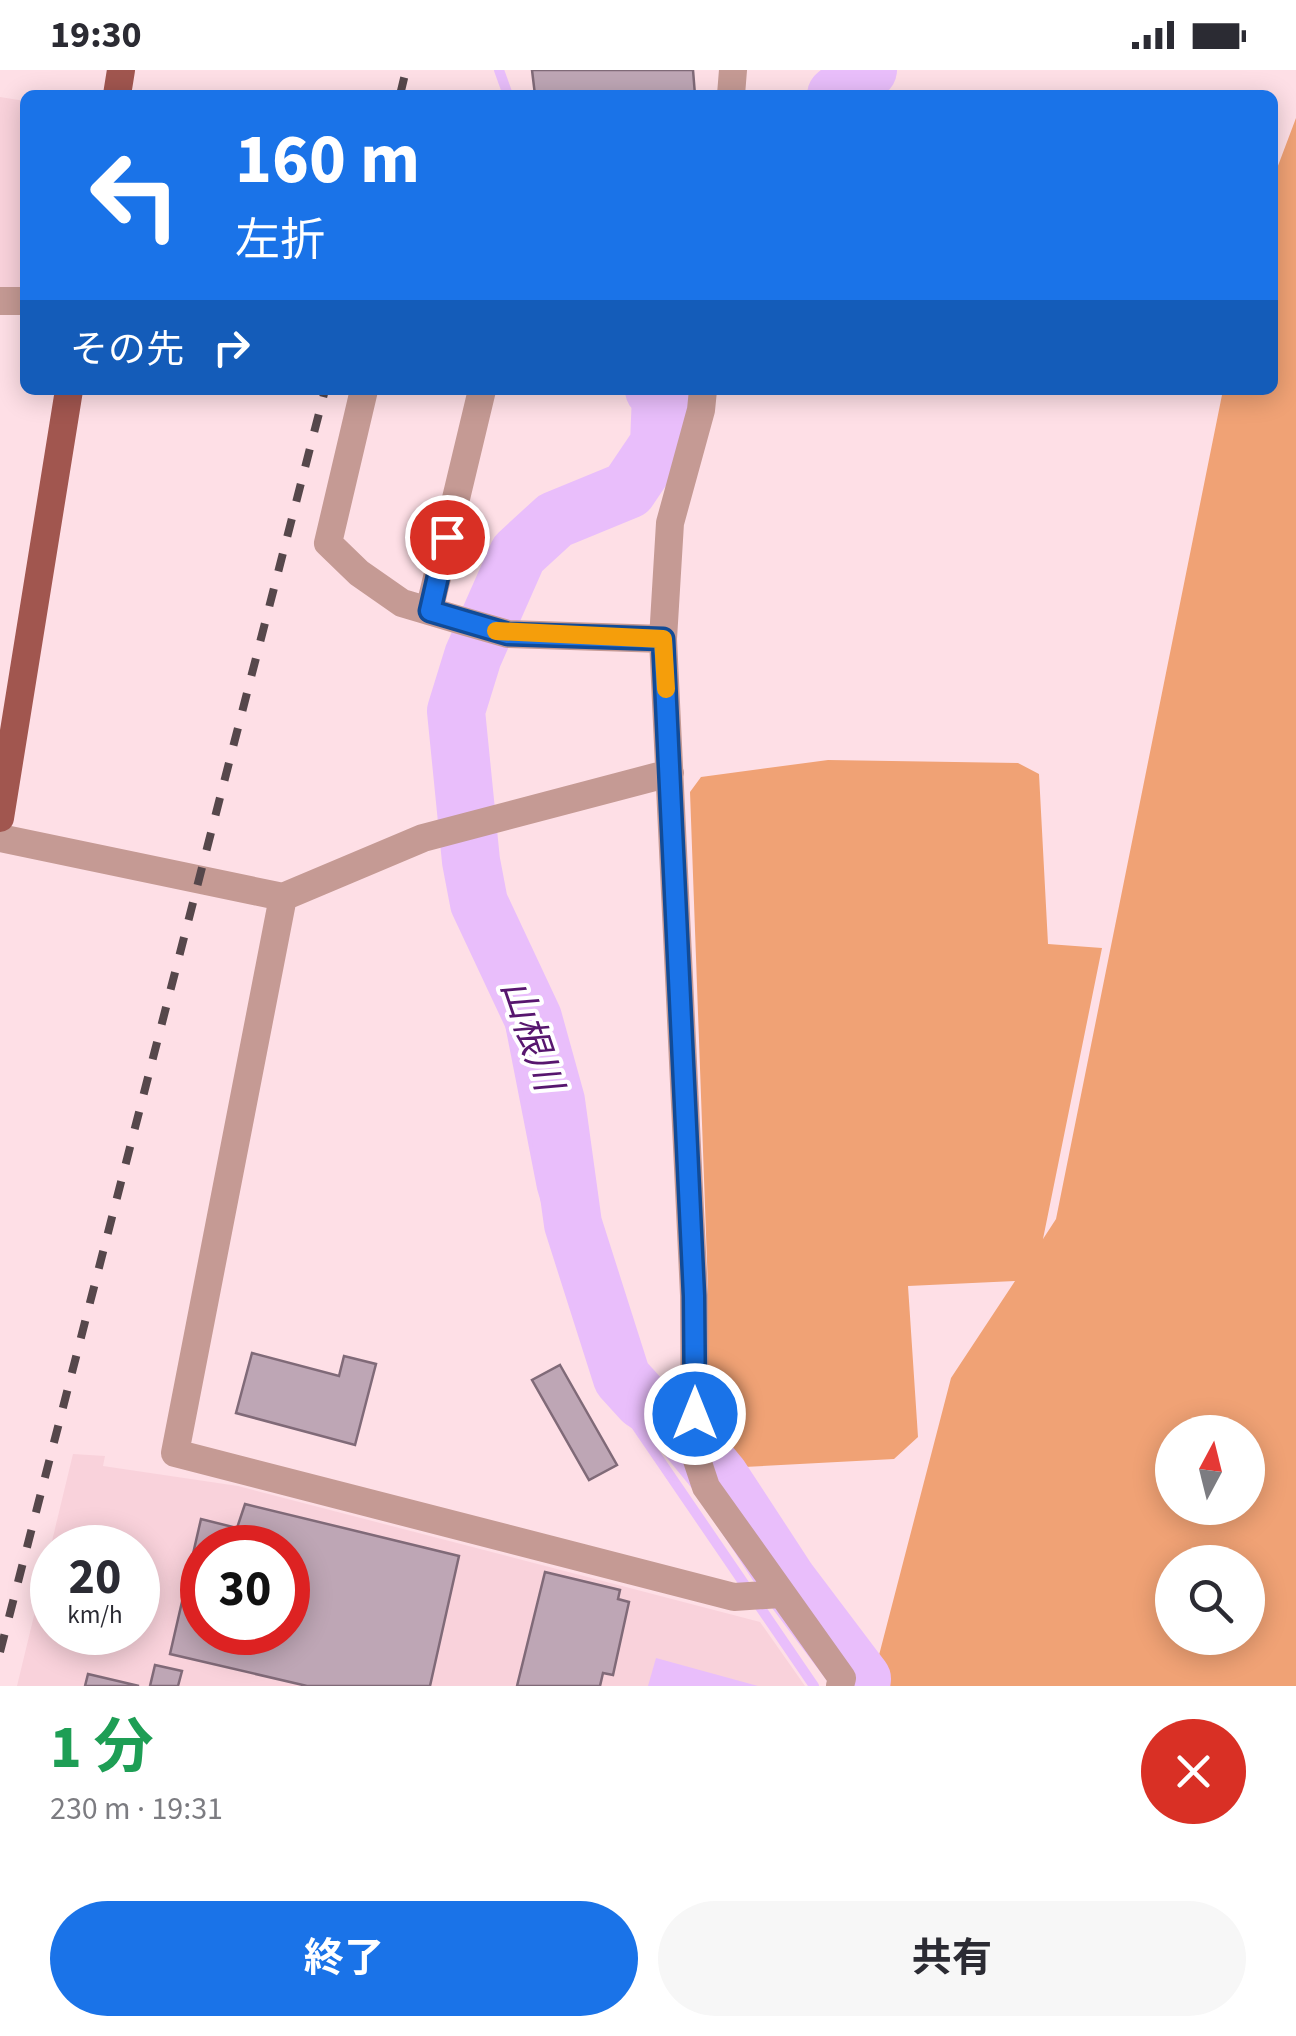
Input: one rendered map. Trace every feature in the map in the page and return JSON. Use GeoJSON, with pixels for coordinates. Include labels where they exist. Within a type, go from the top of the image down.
{"type":"FeatureCollection","features":[{"type":"Feature","properties":{"kind":"main road"},"geometry":{"type":"LineString","coordinates":[[0,818],[67,395]]}},
{"type":"Feature","properties":{"kind":"street"},"geometry":{"type":"LineString","coordinates":[[363,395],[328,543],[359,573],[402,603],[508,634],[663,639]]}},
{"type":"Feature","properties":{"kind":"street"},"geometry":{"type":"LineString","coordinates":[[430,611],[481,395]]}},
{"type":"Feature","properties":{"kind":"street"},"geometry":{"type":"LineString","coordinates":[[702,395],[670,523],[663,639],[694,1296],[695,1454],[706,1487],[842,1678],[840,1686]]}},
{"type":"Feature","properties":{"kind":"street"},"geometry":{"type":"LineString","coordinates":[[0,838],[284,896],[424,838],[670,773]]}},
{"type":"Feature","properties":{"kind":"street"},"geometry":{"type":"LineString","coordinates":[[284,896],[175,1454],[734,1597],[781,1594]]}},
{"type":"Feature","properties":{"kind":"shaded area"},"geometry":{"type":"Polygon","coordinates":[[[0,97],[20,100],[20,292],[0,290],[0,97]]]}},
{"type":"Feature","properties":{"kind":"shaded area"},"geometry":{"type":"Polygon","coordinates":[[[1296,118],[1296,1686],[871,1686],[951,1378],[1015,1281],[908,1286],[918,1437],[894,1459],[724,1468],[725,1445],[708,1430],[708,1289],[690,792],[701,777],[828,760],[1018,763],[1039,774],[1048,944],[1102,948],[1043,1239],[1056,1219],[1222,395],[1278,395],[1278,166],[1296,118]]]}},
{"type":"Feature","properties":{"kind":"shaded area"},"geometry":{"type":"Polygon","coordinates":[[[73,1454],[105,1456],[103,1466],[238,1486],[760,1622],[805,1686],[17,1686],[30,1632],[30,1655],[160,1655],[160,1525],[56,1525],[73,1454]]]}},
{"type":"Feature","properties":{"kind":"shaded area"},"geometry":{"type":"Polygon","coordinates":[[[656,1658],[758,1686],[648,1686],[656,1658]]]}},
{"type":"Feature","properties":{"kind":"building"},"geometry":{"type":"Polygon","coordinates":[[[532,70],[693,70],[695,90],[534,90],[532,70]]]}},
{"type":"Feature","properties":{"kind":"building"},"geometry":{"type":"Polygon","coordinates":[[[252,1353],[339,1376],[344,1356],[376,1364],[355,1445],[236,1413],[252,1353]]]}},
{"type":"Feature","properties":{"kind":"building"},"geometry":{"type":"Polygon","coordinates":[[[560,1365],[617,1465],[589,1480],[532,1380],[560,1365]]]}},
{"type":"Feature","properties":{"kind":"building"},"geometry":{"type":"Polygon","coordinates":[[[245,1504],[459,1556],[430,1686],[307,1686],[170,1654],[180,1610],[180,1655],[310,1655],[310,1525],[238,1525],[245,1504]]]}},
{"type":"Feature","properties":{"kind":"building"},"geometry":{"type":"Polygon","coordinates":[[[201,1519],[225,1525],[200,1525],[201,1519]]]}},
{"type":"Feature","properties":{"kind":"building"},"geometry":{"type":"Polygon","coordinates":[[[545,1572],[620,1590],[618,1599],[629,1602],[613,1675],[603,1673],[600,1686],[517,1686],[545,1572]]]}},
{"type":"Feature","properties":{"kind":"building"},"geometry":{"type":"Polygon","coordinates":[[[155,1665],[182,1671],[178,1686],[150,1686],[155,1665]]]}},
{"type":"Feature","properties":{"kind":"building"},"geometry":{"type":"Polygon","coordinates":[[[88,1674],[139,1686],[85,1686],[88,1674]]]}},
{"type":"Feature","properties":{"kind":"waterway"},"geometry":{"type":"LineString","coordinates":[[499,70],[506,90]]}},
{"type":"Feature","properties":{"kind":"waterway","name":"山根川"},"geometry":{"type":"LineString","coordinates":[[842,90],[868,70]]}},
{"type":"Feature","properties":{"kind":"waterway","name":"山根川"},"geometry":{"type":"LineString","coordinates":[[661,395],[659,444],[628,490],[555,520],[518,554],[473,656],[456,711],[471,861],[479,903],[533,1018],[556,1101],[573,1224],[622,1378],[642,1400],[675,1422],[720,1477],[788,1581],[862,1679],[861,1686]]}},
{"type":"Feature","properties":{"kind":"waterway"},"geometry":{"type":"LineString","coordinates":[[510,970],[505,999],[542,1188],[594,1364],[814,1686]]}},
{"type":"Feature","properties":{"kind":"railway"},"geometry":{"type":"LineString","coordinates":[[401,90],[406,70]]}},
{"type":"Feature","properties":{"kind":"railway"},"geometry":{"type":"LineString","coordinates":[[0,1652],[324,395]]}},
{"type":"Feature","properties":{"kind":"slow traffic"},"geometry":{"type":"LineString","coordinates":[[496,631],[663,639],[666,689]]}},
{"type":"Feature","properties":{"kind":"route"},"geometry":{"type":"LineString","coordinates":[[447,537],[430,611],[508,634],[663,639],[694,1296],[695,1414]]}}]}
